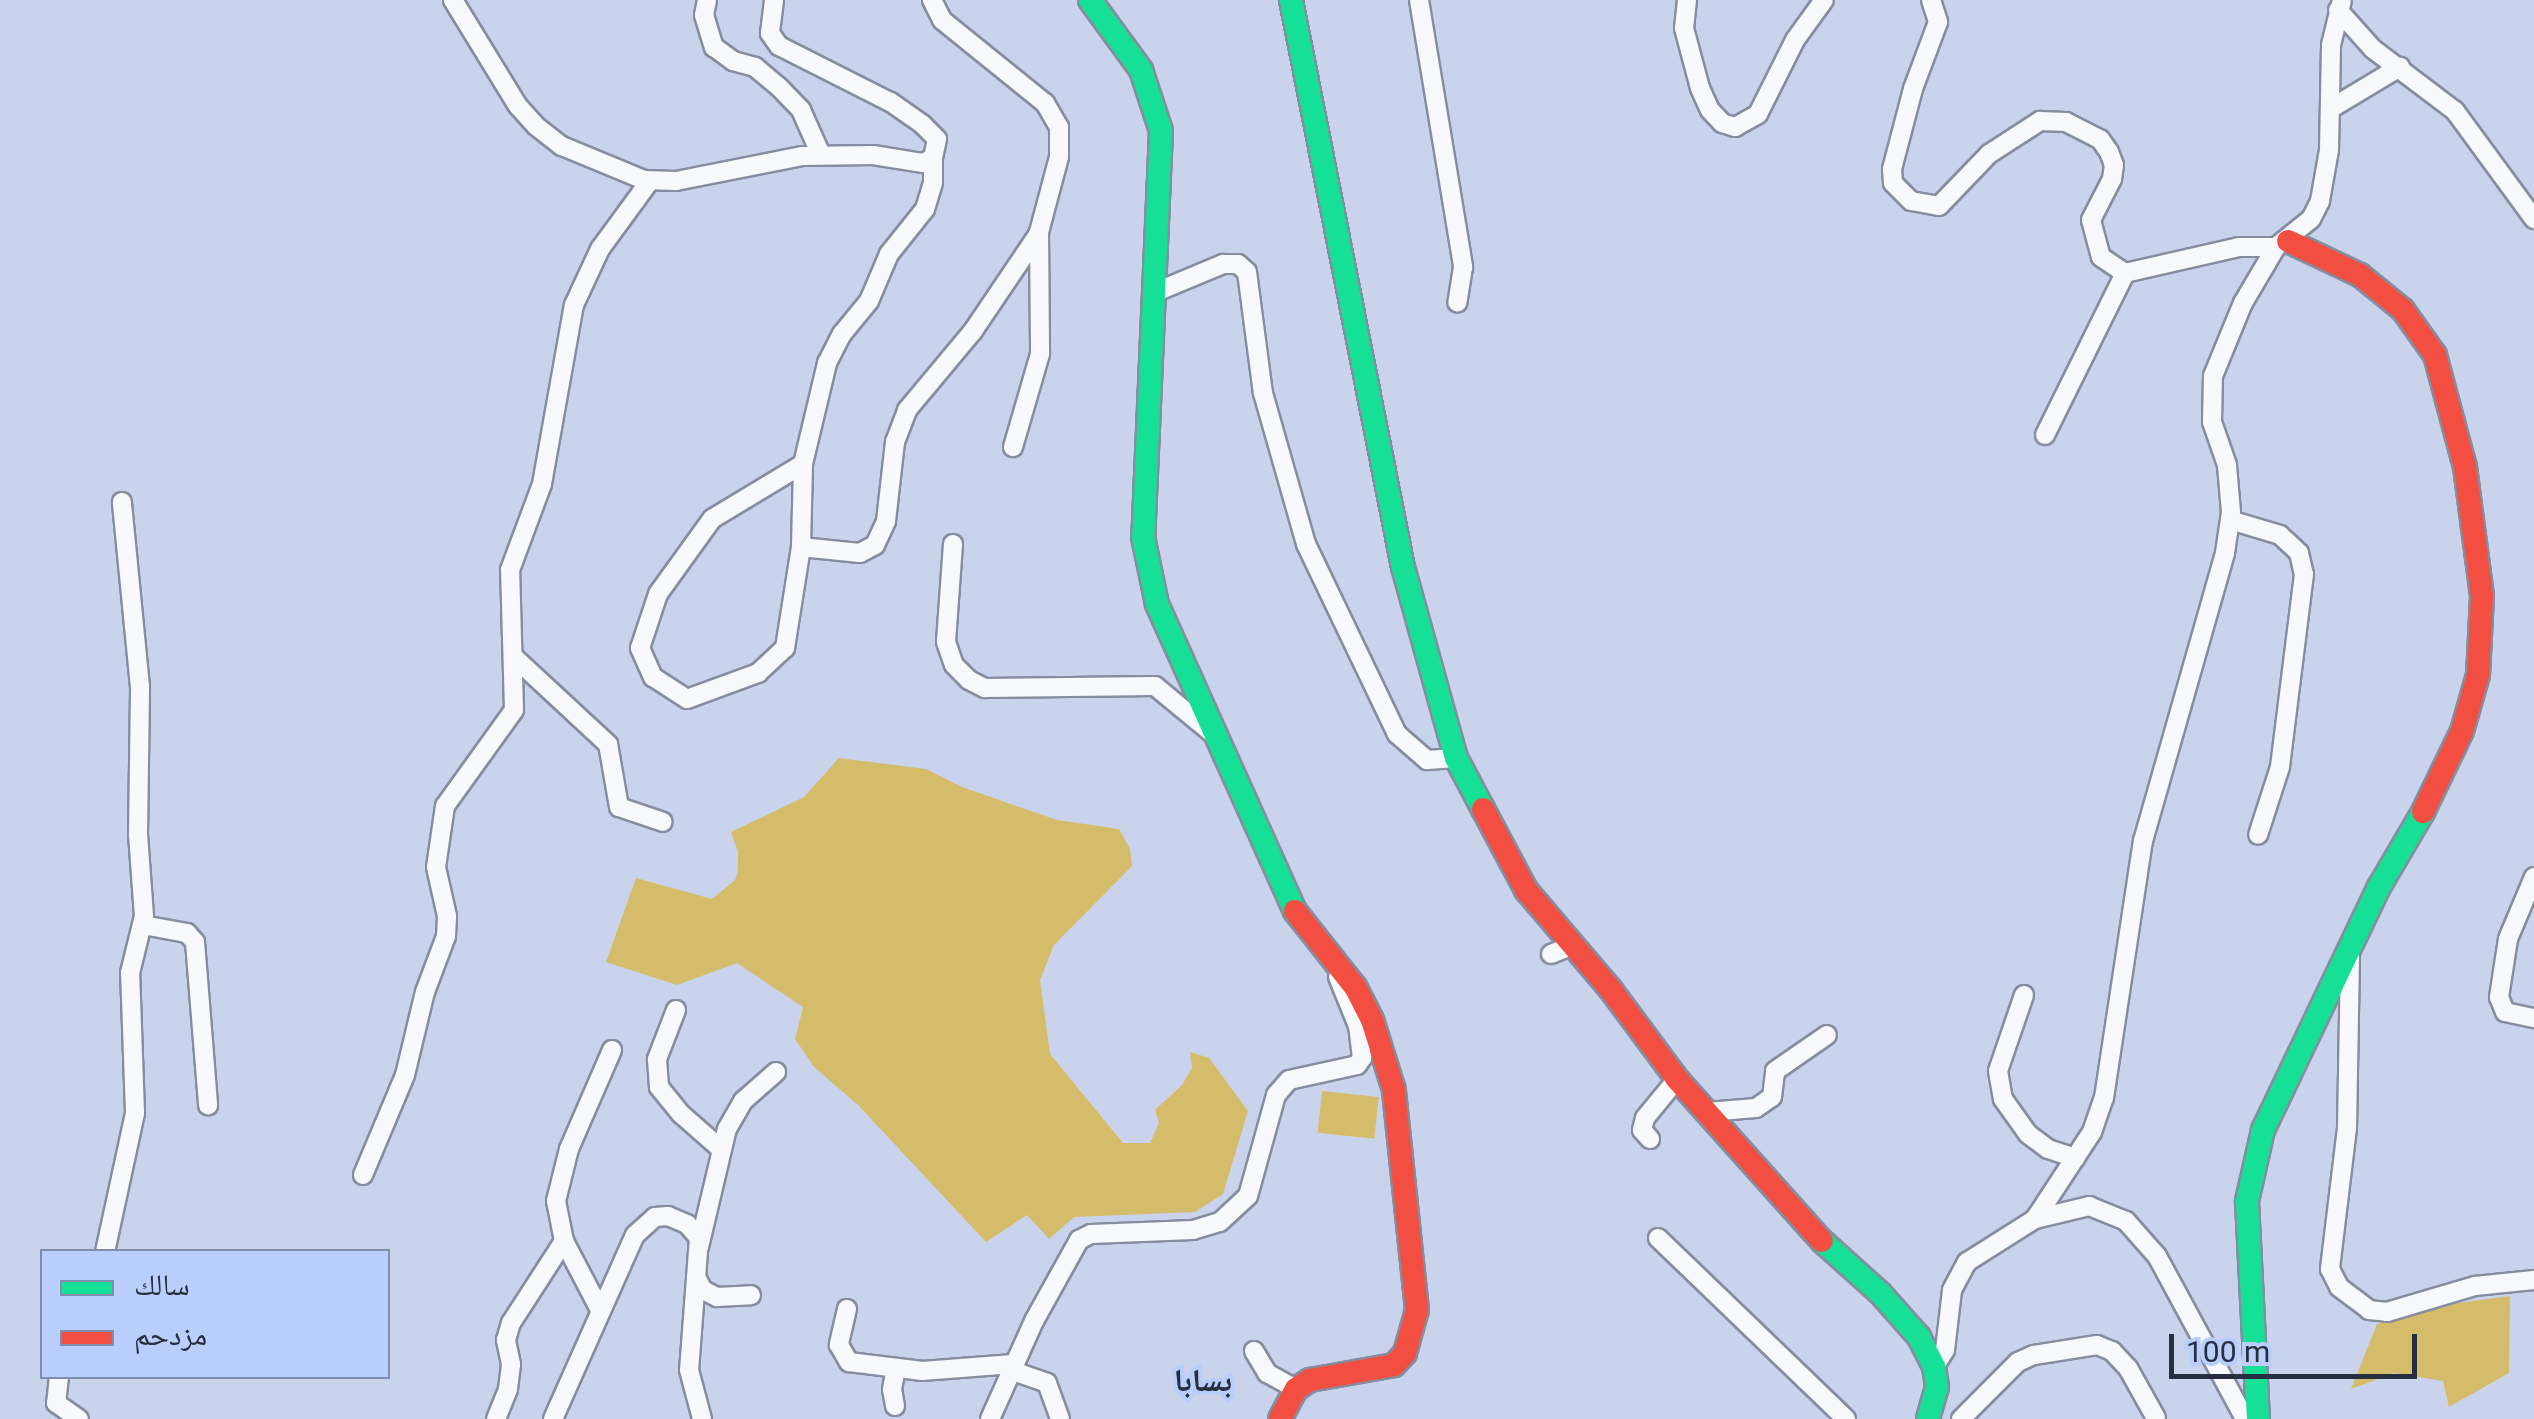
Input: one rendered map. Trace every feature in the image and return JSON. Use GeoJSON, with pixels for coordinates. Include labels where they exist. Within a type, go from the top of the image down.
{"type":"FeatureCollection","features":[{"type":"Feature","properties":{"kind":"street"},"geometry":{"type":"LineString","coordinates":[[453,0],[518,106],[536,126],[562,146],[649,182],[821,156],[874,155],[923,163],[933,158]]}},
{"type":"Feature","properties":{"kind":"street"},"geometry":{"type":"LineString","coordinates":[[707,0],[704,16],[714,47],[733,61],[754,67],[779,86],[801,110],[821,156]]}},
{"type":"Feature","properties":{"kind":"street"},"geometry":{"type":"LineString","coordinates":[[774,0],[770,34],[779,46],[890,102],[937,139],[933,184],[924,209],[889,254],[870,301],[842,334],[827,363],[803,464],[801,547],[785,648],[758,673],[687,698],[653,677],[640,648],[654,603],[674,567],[712,519],[803,464]]}},
{"type":"Feature","properties":{"kind":"street"},"geometry":{"type":"LineString","coordinates":[[932,0],[942,20],[1035,94],[1056,117],[1059,157],[1039,232],[1043,327],[1032,392],[1014,447]]}},
{"type":"Feature","properties":{"kind":"street"},"geometry":{"type":"LineString","coordinates":[[1090,0],[1130,51],[1156,104],[1162,155],[1143,537],[1156,604],[1291,906],[1355,987],[1384,1048],[1404,1159],[1417,1310],[1405,1353],[1394,1365],[1310,1380],[1296,1389],[1280,1419]]}},
{"type":"Feature","properties":{"kind":"street"},"geometry":{"type":"LineString","coordinates":[[1291,0],[1403,567],[1456,758],[1561,950],[1825,1245],[1880,1292],[1920,1337],[1934,1366],[1937,1414]]}},
{"type":"Feature","properties":{"kind":"street"},"geometry":{"type":"LineString","coordinates":[[1419,0],[1464,267],[1457,302]]}},
{"type":"Feature","properties":{"kind":"street"},"geometry":{"type":"LineString","coordinates":[[1687,0],[1684,28],[1700,88],[1710,110],[1722,123],[1735,127],[1758,114],[1796,40],[1824,0]]}},
{"type":"Feature","properties":{"kind":"street"},"geometry":{"type":"LineString","coordinates":[[1931,0],[1938,22],[1898,137],[1894,183],[1918,205],[1939,206],[1989,154],[2040,121],[2084,128],[2100,139],[2114,165],[2092,220],[2101,257],[2126,272],[2239,247],[2282,244],[2360,275],[2403,310],[2436,355],[2466,467],[2482,596],[2478,674],[2462,731],[2430,800],[2378,887],[2350,952],[2280,1087],[2263,1130],[2247,1202],[2258,1419]]}},
{"type":"Feature","properties":{"kind":"street"},"geometry":{"type":"LineString","coordinates":[[2340,5],[2372,50],[2456,111],[2534,219]]}},
{"type":"Feature","properties":{"kind":"street"},"geometry":{"type":"LineString","coordinates":[[2035,1219],[2076,1158],[2104,1098],[2143,841],[2218,585],[2230,520],[2227,465],[2210,411],[2213,376],[2242,303],[2282,244],[2311,218],[2320,201],[2330,150],[2331,45],[2340,5]]}},
{"type":"Feature","properties":{"kind":"street"},"geometry":{"type":"LineString","coordinates":[[2330,109],[2400,68]]}},
{"type":"Feature","properties":{"kind":"street"},"geometry":{"type":"LineString","coordinates":[[364,1175],[404,1075],[425,992],[446,936],[447,916],[436,867],[445,806],[511,718],[516,658],[510,570],[542,484],[574,305],[600,249],[649,182]]}},
{"type":"Feature","properties":{"kind":"street"},"geometry":{"type":"LineString","coordinates":[[801,547],[860,554],[876,545],[886,521],[895,442],[907,410],[973,331],[1039,232]]}},
{"type":"Feature","properties":{"kind":"street"},"geometry":{"type":"LineString","coordinates":[[1156,292],[1223,264],[1238,264],[1247,272],[1255,304],[1263,393],[1306,544],[1396,734],[1427,760],[1456,758]]}},
{"type":"Feature","properties":{"kind":"street"},"geometry":{"type":"LineString","coordinates":[[2044,435],[2126,272]]}},
{"type":"Feature","properties":{"kind":"street"},"geometry":{"type":"LineString","coordinates":[[106,1249],[135,1113],[130,973],[143,925],[138,834],[140,687],[122,502]]}},
{"type":"Feature","properties":{"kind":"street"},"geometry":{"type":"LineString","coordinates":[[2230,520],[2280,536],[2299,553],[2304,574],[2280,767],[2258,835]]}},
{"type":"Feature","properties":{"kind":"street"},"geometry":{"type":"LineString","coordinates":[[953,544],[946,642],[954,665],[969,680],[985,688],[1156,686],[1212,733]]}},
{"type":"Feature","properties":{"kind":"street"},"geometry":{"type":"LineString","coordinates":[[516,658],[608,744],[619,807],[663,822]]}},
{"type":"Feature","properties":{"kind":"street"},"geometry":{"type":"LineString","coordinates":[[2534,877],[2508,939],[2499,997],[2505,1012],[2534,1018]]}},
{"type":"Feature","properties":{"kind":"street"},"geometry":{"type":"LineString","coordinates":[[143,925],[187,934],[195,942],[208,1106]]}},
{"type":"Feature","properties":{"kind":"street"},"geometry":{"type":"LineString","coordinates":[[2350,952],[2347,1128],[2330,1269],[2339,1286],[2368,1310],[2387,1312],[2475,1286],[2534,1280]]}},
{"type":"Feature","properties":{"kind":"street"},"geometry":{"type":"LineString","coordinates":[[990,1419],[1011,1367],[1078,1240],[1092,1234],[1193,1230],[1220,1222],[1248,1196],[1276,1094],[1289,1080],[1358,1065],[1362,1058],[1358,1026],[1332,962]]}},
{"type":"Feature","properties":{"kind":"street"},"geometry":{"type":"LineString","coordinates":[[2024,995],[1998,1071],[2002,1100],[2028,1134],[2048,1149],[2076,1158]]}},
{"type":"Feature","properties":{"kind":"street"},"geometry":{"type":"LineString","coordinates":[[676,1010],[657,1059],[660,1087],[680,1114],[721,1149]]}},
{"type":"Feature","properties":{"kind":"street"},"geometry":{"type":"LineString","coordinates":[[1707,1112],[1756,1108],[1772,1097],[1774,1071],[1826,1034]]}},
{"type":"Feature","properties":{"kind":"street"},"geometry":{"type":"LineString","coordinates":[[599,1308],[564,1241],[556,1200],[564,1162],[612,1050]]}},
{"type":"Feature","properties":{"kind":"street"},"geometry":{"type":"LineString","coordinates":[[699,1248],[721,1149],[742,1101],[776,1072]]}},
{"type":"Feature","properties":{"kind":"street"},"geometry":{"type":"LineString","coordinates":[[1650,1139],[1642,1130],[1646,1118],[1677,1079]]}},
{"type":"Feature","properties":{"kind":"street"},"geometry":{"type":"LineString","coordinates":[[1934,1366],[1945,1350],[1958,1273],[1978,1253],[2035,1219],[2088,1206],[2126,1221],[2157,1256],[2244,1419]]}},
{"type":"Feature","properties":{"kind":"street"},"geometry":{"type":"LineString","coordinates":[[553,1419],[599,1308],[635,1235],[655,1218],[668,1216],[686,1224],[699,1238],[689,1370],[702,1419]]}},
{"type":"Feature","properties":{"kind":"street"},"geometry":{"type":"LineString","coordinates":[[1658,1238],[1846,1419]]}},
{"type":"Feature","properties":{"kind":"street"},"geometry":{"type":"LineString","coordinates":[[496,1419],[508,1390],[512,1364],[506,1340],[511,1323],[564,1241]]}},
{"type":"Feature","properties":{"kind":"street"},"geometry":{"type":"LineString","coordinates":[[696,1276],[703,1290],[717,1298],[751,1295]]}},
{"type":"Feature","properties":{"kind":"street"},"geometry":{"type":"LineString","coordinates":[[846,1309],[840,1330],[842,1354],[850,1362],[896,1369],[1011,1367],[1047,1383],[1060,1419]]}},
{"type":"Feature","properties":{"kind":"street"},"geometry":{"type":"LineString","coordinates":[[1961,1419],[2018,1362],[2034,1355],[2098,1345],[2112,1351],[2128,1368],[2156,1418]]}},
{"type":"Feature","properties":{"kind":"street"},"geometry":{"type":"LineString","coordinates":[[1254,1351],[1267,1373],[1296,1389]]}},
{"type":"Feature","properties":{"kind":"street"},"geometry":{"type":"LineString","coordinates":[[895,1406],[892,1389],[896,1369]]}},
{"type":"Feature","properties":{"kind":"street"},"geometry":{"type":"LineString","coordinates":[[60,1379],[56,1404],[80,1419]]}},
{"type":"Feature","properties":{"kind":"shaded area"},"geometry":{"type":"Polygon","coordinates":[[[839,758],[926,769],[962,787],[1057,820],[1119,829],[1130,849],[1132,866],[1054,945],[1040,980],[1050,1054],[1123,1143],[1150,1143],[1159,1123],[1155,1110],[1182,1085],[1192,1068],[1190,1052],[1209,1058],[1248,1111],[1223,1194],[1195,1212],[1074,1217],[1049,1239],[1027,1215],[986,1242],[858,1105],[814,1067],[795,1039],[803,1007],[737,963],[677,985],[606,962],[636,878],[712,899],[735,880],[738,871],[738,852],[731,832],[804,797],[839,758]]]}},
{"type":"Feature","properties":{"kind":"shaded area"},"geometry":{"type":"Polygon","coordinates":[[[1322,1091],[1379,1097],[1374,1139],[1318,1133],[1322,1091]]]}},
{"type":"Feature","properties":{"kind":"shaded area"},"geometry":{"type":"Polygon","coordinates":[[[2510,1296],[2509,1373],[2449,1407],[2443,1381],[2394,1373],[2351,1389],[2377,1324],[2458,1303],[2510,1296]]]}},
{"type":"Feature","properties":{"kind":"traffic: fast"},"geometry":{"type":"LineString","coordinates":[[1090,0],[1141,70],[1161,131],[1143,537],[1157,604],[1295,911]]}},
{"type":"Feature","properties":{"kind":"traffic: fast"},"geometry":{"type":"LineString","coordinates":[[1291,0],[1403,567],[1456,758],[1483,809]]}},
{"type":"Feature","properties":{"kind":"traffic: fast"},"geometry":{"type":"LineString","coordinates":[[2258,1419],[2247,1201],[2263,1130],[2379,887],[2423,812]]}},
{"type":"Feature","properties":{"kind":"traffic: fast"},"geometry":{"type":"LineString","coordinates":[[1822,1241],[1880,1293],[1919,1337],[1934,1367],[1937,1387],[1928,1419]]}},
{"type":"Feature","properties":{"kind":"traffic: jam"},"geometry":{"type":"LineString","coordinates":[[2288,241],[2360,275],[2403,310],[2435,355],[2465,467],[2482,596],[2478,675],[2462,731],[2423,812]]}},
{"type":"Feature","properties":{"kind":"traffic: jam"},"geometry":{"type":"LineString","coordinates":[[1483,809],[1526,890],[1611,990],[1677,1079],[1822,1241]]}},
{"type":"Feature","properties":{"kind":"traffic: jam"},"geometry":{"type":"LineString","coordinates":[[1280,1419],[1296,1389],[1310,1380],[1394,1365],[1405,1353],[1417,1310],[1394,1090],[1372,1020],[1355,987],[1295,911]]}},
{"type":"Feature","properties":{"kind":"district","name":"بسابا"},"geometry":{"type":"Point","coordinates":[1203,1380]}}]}
